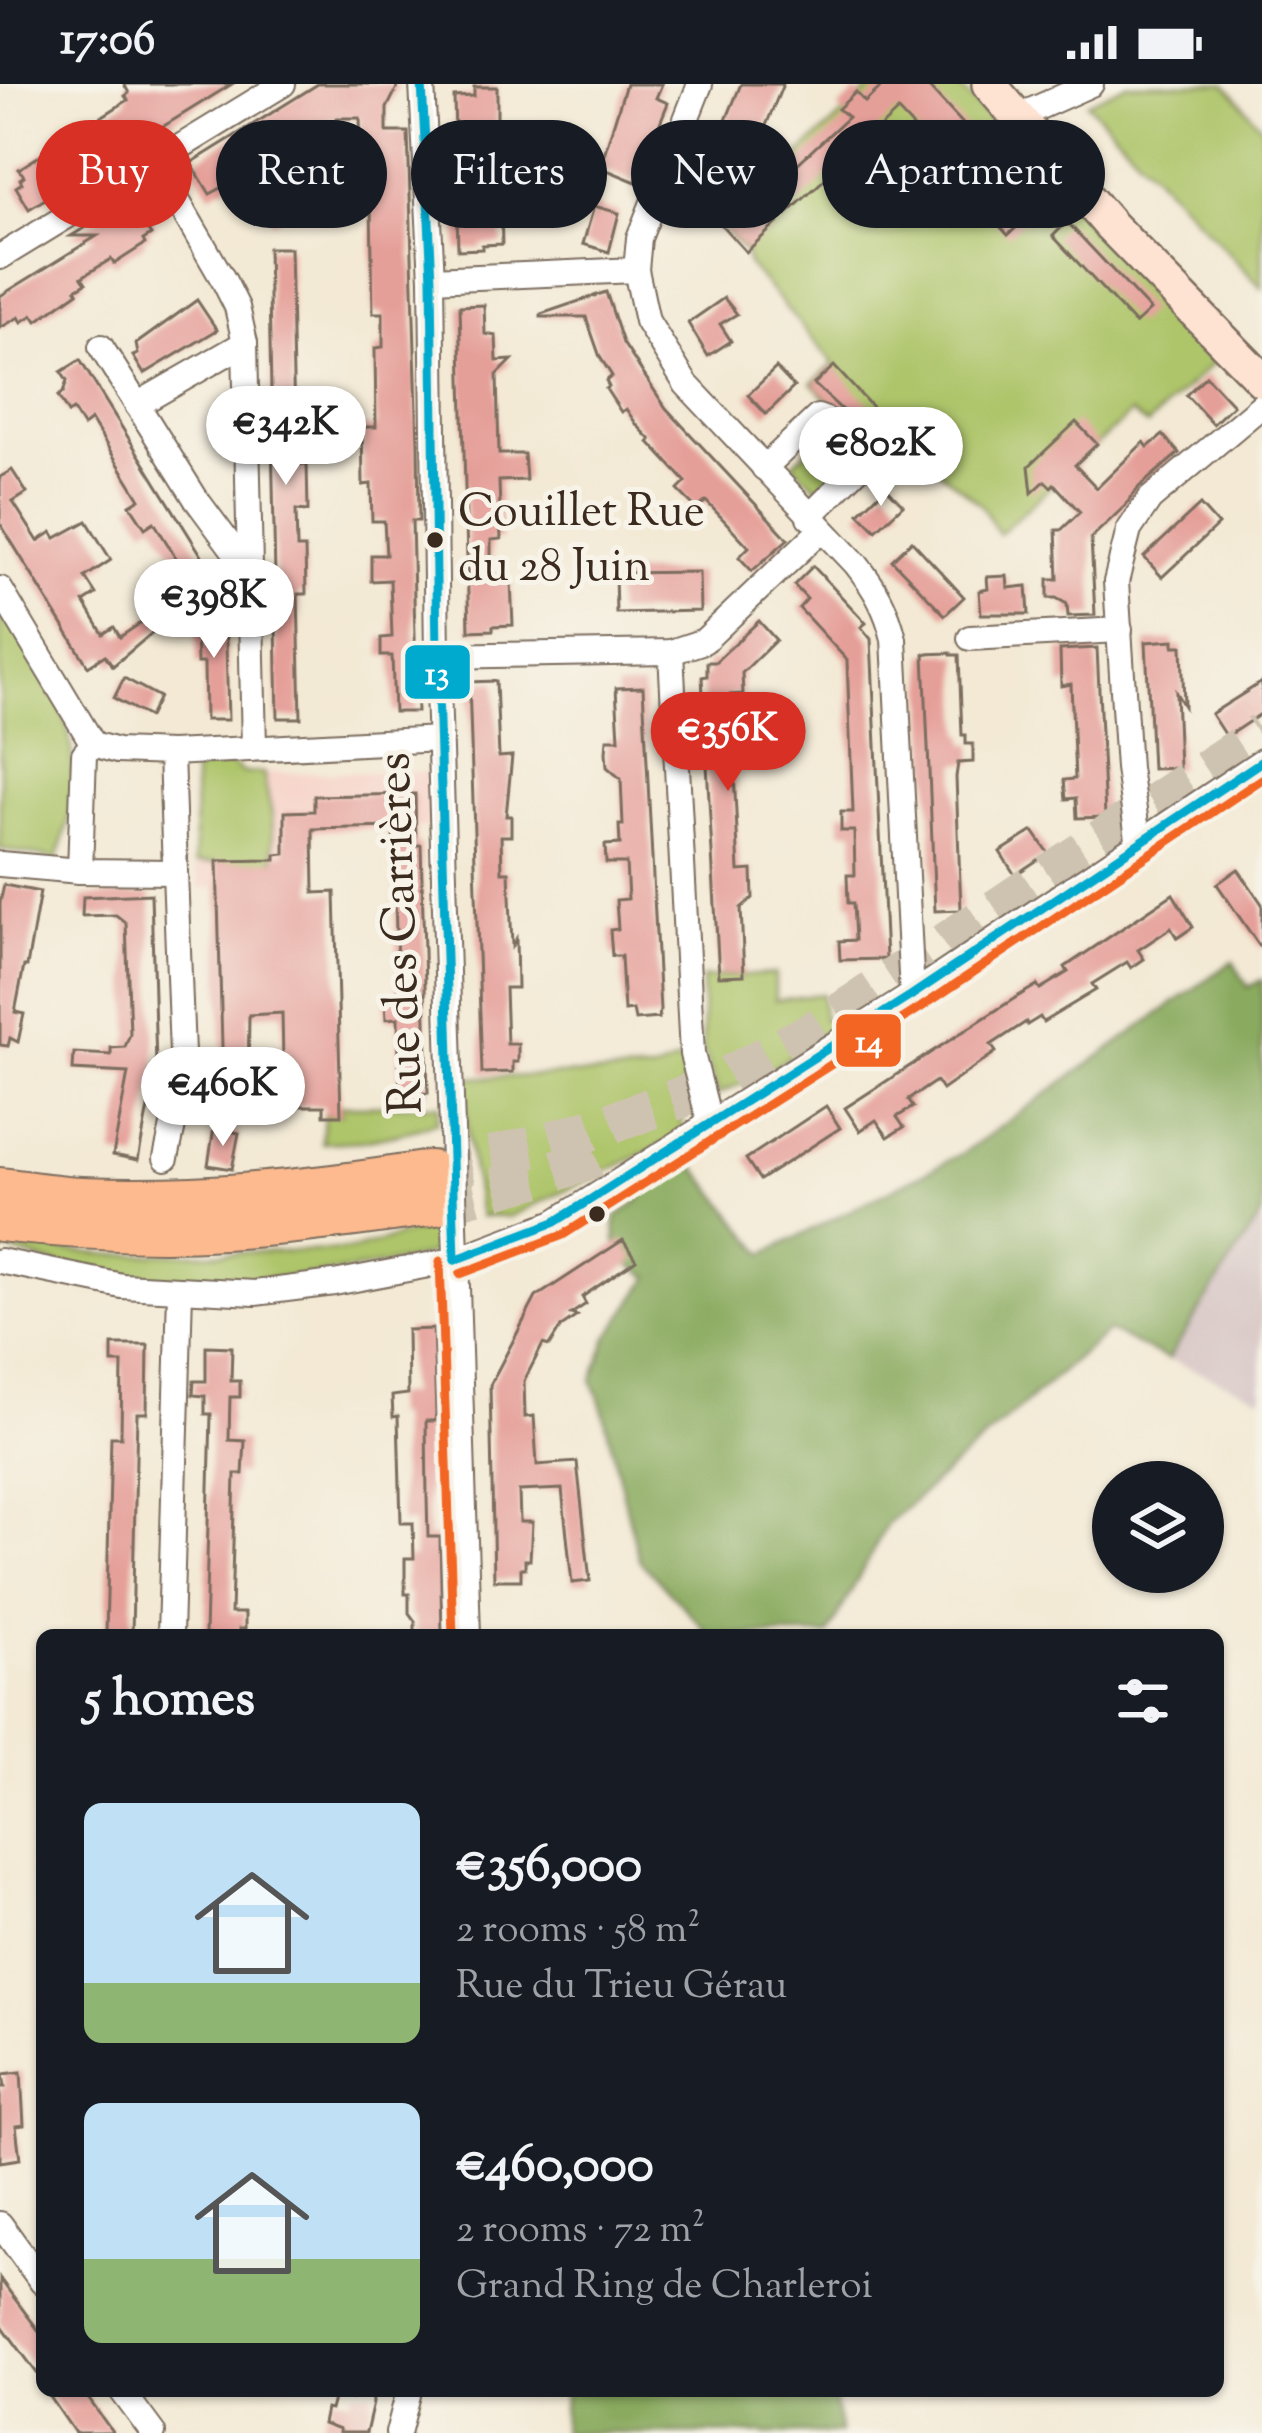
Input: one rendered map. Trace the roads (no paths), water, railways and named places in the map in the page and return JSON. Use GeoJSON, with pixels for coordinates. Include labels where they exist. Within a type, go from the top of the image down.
{"type":"FeatureCollection","features":[{"type":"Feature","properties":{"kind":"highway"},"geometry":{"type":"LineString","coordinates":[[0,1189],[80,1198],[219,1198],[334,1188],[433,1188],[334,1218],[220,1229],[78,1228],[0,1220]]}},
{"type":"Feature","properties":{"kind":"street"},"geometry":{"type":"LineString","coordinates":[[192,139],[283,84]]}},
{"type":"Feature","properties":{"kind":"street","name":"Rue des Carrières"},"geometry":{"type":"LineString","coordinates":[[422,84],[432,280],[437,656],[468,1629]]}},
{"type":"Feature","properties":{"kind":"street"},"geometry":{"type":"LineString","coordinates":[[700,84],[639,238],[636,270],[647,321],[686,384],[873,586],[887,611],[893,639],[912,995]]}},
{"type":"Feature","properties":{"kind":"street"},"geometry":{"type":"LineString","coordinates":[[989,84],[1110,225],[1262,380]]}},
{"type":"Feature","properties":{"kind":"street"},"geometry":{"type":"LineString","coordinates":[[1018,117],[1091,84]]}},
{"type":"Feature","properties":{"kind":"street"},"geometry":{"type":"LineString","coordinates":[[192,227],[237,307],[244,343],[254,748]]}},
{"type":"Feature","properties":{"kind":"street"},"geometry":{"type":"LineString","coordinates":[[0,256],[46,228]]}},
{"type":"Feature","properties":{"kind":"street"},"geometry":{"type":"LineString","coordinates":[[432,280],[636,270]]}},
{"type":"Feature","properties":{"kind":"street"},"geometry":{"type":"LineString","coordinates":[[137,405],[244,343]]}},
{"type":"Feature","properties":{"kind":"street"},"geometry":{"type":"LineString","coordinates":[[101,347],[196,499],[250,572]]}},
{"type":"Feature","properties":{"kind":"street"},"geometry":{"type":"LineString","coordinates":[[1138,845],[1116,582],[1129,530],[1150,499],[1262,405]]}},
{"type":"Feature","properties":{"kind":"street"},"geometry":{"type":"LineString","coordinates":[[437,656],[670,652],[704,641],[816,523],[861,465],[858,454],[833,424],[818,417],[764,468]]}},
{"type":"Feature","properties":{"kind":"street"},"geometry":{"type":"LineString","coordinates":[[0,589],[93,744],[117,751],[171,753],[440,739]]}},
{"type":"Feature","properties":{"kind":"street"},"geometry":{"type":"LineString","coordinates":[[970,638],[1120,630]]}},
{"type":"Feature","properties":{"kind":"street"},"geometry":{"type":"LineString","coordinates":[[670,652],[692,1054],[710,1124]]}},
{"type":"Feature","properties":{"kind":"street"},"geometry":{"type":"LineString","coordinates":[[80,871],[84,754],[93,744]]}},
{"type":"Feature","properties":{"kind":"street"},"geometry":{"type":"LineString","coordinates":[[166,1158],[183,1080],[171,753]]}},
{"type":"Feature","properties":{"kind":"street"},"geometry":{"type":"LineString","coordinates":[[0,1262],[122,1286],[255,1293],[455,1260],[555,1222],[912,995],[1262,760]]}},
{"type":"Feature","properties":{"kind":"street"},"geometry":{"type":"LineString","coordinates":[[0,864],[175,872]]}},
{"type":"Feature","properties":{"kind":"street"},"geometry":{"type":"LineString","coordinates":[[170,1629],[180,1291]]}},
{"type":"Feature","properties":{"kind":"street"},"geometry":{"type":"LineString","coordinates":[[0,2224],[36,2274]]}},
{"type":"Feature","properties":{"kind":"street"},"geometry":{"type":"LineString","coordinates":[[126,2397],[153,2433]]}},
{"type":"Feature","properties":{"kind":"street"},"geometry":{"type":"LineString","coordinates":[[398,2433],[407,2397]]}},
{"type":"Feature","properties":{"kind":"tunnel"},"geometry":{"type":"LineString","coordinates":[[430,1172],[537,1146],[709,1087],[813,1032],[1262,733]]}},
{"type":"Feature","properties":{"kind":"tunnel"},"geometry":{"type":"LineString","coordinates":[[435,1204],[601,1155]]}},
{"type":"Feature","properties":{"kind":"place","name":"Couillet Rue du 28 Juin"},"geometry":{"type":"Point","coordinates":[435,540]}}]}
